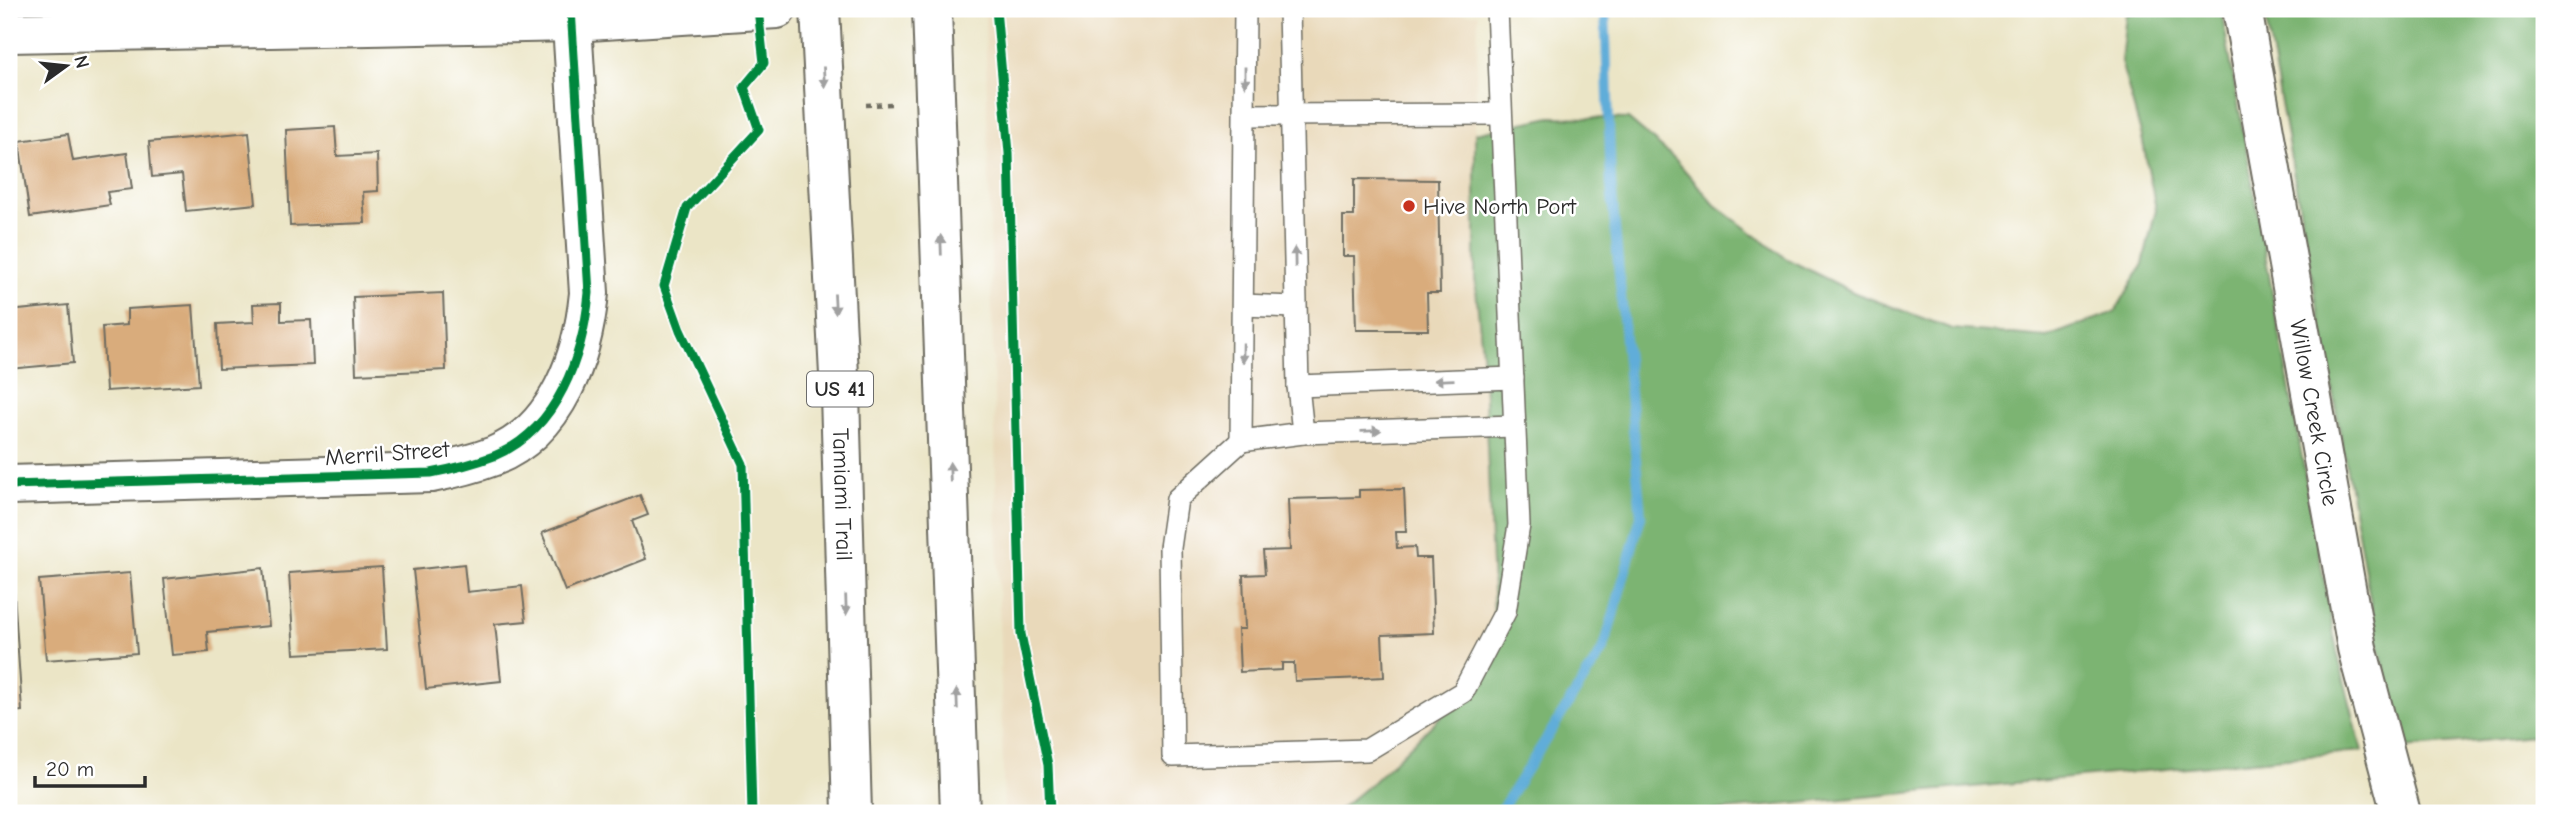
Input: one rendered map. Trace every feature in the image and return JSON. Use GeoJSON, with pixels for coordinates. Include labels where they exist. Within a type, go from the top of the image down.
{"type":"FeatureCollection","features":[{"type":"Feature","properties":{"kind":"street"},"geometry":{"type":"LineString","coordinates":[[9,33],[776,9]]}},
{"type":"Feature","properties":{"kind":"street","name":"Tamiami Trail"},"geometry":{"type":"LineString","coordinates":[[820,9],[840,394],[852,813]]}},
{"type":"Feature","properties":{"kind":"street"},"geometry":{"type":"LineString","coordinates":[[932,9],[960,813]]}},
{"type":"Feature","properties":{"kind":"street","name":"Willow Creek Circle"},"geometry":{"type":"LineString","coordinates":[[2242,9],[2357,648],[2401,813]]}},
{"type":"Feature","properties":{"kind":"street","name":"Merril Street"},"geometry":{"type":"LineString","coordinates":[[9,485],[431,473],[467,466],[496,456],[520,442],[543,419],[565,388],[586,324],[589,293],[572,15]]}},
{"type":"Feature","properties":{"kind":"lane"},"geometry":{"type":"LineString","coordinates":[[1241,441],[1245,9]]}},
{"type":"Feature","properties":{"kind":"lane"},"geometry":{"type":"LineString","coordinates":[[1289,9],[1295,307],[1303,433]]}},
{"type":"Feature","properties":{"kind":"lane"},"geometry":{"type":"LineString","coordinates":[[1497,9],[1519,526],[1505,612],[1463,692],[1367,750],[1173,756],[1170,548],[1177,499],[1241,441],[1303,433],[1514,426]]}},
{"type":"Feature","properties":{"kind":"lane"},"geometry":{"type":"LineString","coordinates":[[1245,115],[1501,114]]}},
{"type":"Feature","properties":{"kind":"lane"},"geometry":{"type":"LineString","coordinates":[[1243,305],[1295,307]]}},
{"type":"Feature","properties":{"kind":"lane"},"geometry":{"type":"LineString","coordinates":[[1298,386],[1513,378]]}},
{"type":"Feature","properties":{"kind":"path"},"geometry":{"type":"LineString","coordinates":[[866,106],[894,104]]}},
{"type":"Feature","properties":{"kind":"shaded area"},"geometry":{"type":"Polygon","coordinates":[[[1108,9],[1291,9],[1478,14],[1475,278],[1484,374],[1496,663],[1373,782],[1335,813],[1004,813],[985,16],[1108,9]]]}},
{"type":"Feature","properties":{"kind":"green space"},"geometry":{"type":"Polygon","coordinates":[[[2170,9],[2221,9],[2337,652],[2362,751],[1692,813],[1335,813],[1373,782],[1496,663],[1484,374],[1475,278],[1475,133],[1551,117],[1628,119],[1674,158],[1715,205],[1787,259],[1855,293],[1952,329],[2047,337],[2115,312],[2143,264],[2156,209],[2142,137],[2121,62],[2126,14],[2170,9]]]}},
{"type":"Feature","properties":{"kind":"green space"},"geometry":{"type":"Polygon","coordinates":[[[2264,9],[2544,9],[2544,735],[2405,748],[2378,643],[2264,9]]]}},
{"type":"Feature","properties":{"kind":"building"},"geometry":{"type":"Polygon","coordinates":[[[335,127],[337,156],[377,154],[378,191],[363,192],[365,223],[290,226],[286,130],[335,127]]]}},
{"type":"Feature","properties":{"kind":"building"},"geometry":{"type":"Polygon","coordinates":[[[249,132],[256,204],[186,211],[182,174],[152,177],[149,142],[249,132]]]}},
{"type":"Feature","properties":{"kind":"building"},"geometry":{"type":"Polygon","coordinates":[[[68,134],[73,161],[127,153],[132,189],[107,192],[110,205],[30,217],[19,141],[68,134]]]}},
{"type":"Feature","properties":{"kind":"building"},"geometry":{"type":"Polygon","coordinates":[[[1354,179],[1438,180],[1440,293],[1427,293],[1428,330],[1356,330],[1354,256],[1343,256],[1343,216],[1354,216],[1354,179]]]}},
{"type":"Feature","properties":{"kind":"building"},"geometry":{"type":"Polygon","coordinates":[[[443,293],[446,370],[356,374],[353,297],[443,293]]]}},
{"type":"Feature","properties":{"kind":"building"},"geometry":{"type":"Polygon","coordinates":[[[281,303],[281,321],[311,320],[313,365],[219,369],[217,324],[254,322],[253,304],[281,303]]]}},
{"type":"Feature","properties":{"kind":"building"},"geometry":{"type":"Polygon","coordinates":[[[68,305],[73,363],[9,369],[9,311],[68,305]]]}},
{"type":"Feature","properties":{"kind":"building"},"geometry":{"type":"Polygon","coordinates":[[[193,305],[199,385],[106,391],[102,327],[127,325],[127,309],[193,305]]]}},
{"type":"Feature","properties":{"kind":"building"},"geometry":{"type":"Polygon","coordinates":[[[1404,489],[1406,532],[1396,532],[1397,548],[1415,547],[1416,558],[1431,558],[1434,633],[1382,635],[1384,677],[1295,681],[1294,663],[1282,663],[1282,670],[1240,672],[1238,629],[1245,629],[1243,575],[1265,574],[1263,551],[1290,550],[1288,499],[1359,497],[1359,490],[1404,489]]]}},
{"type":"Feature","properties":{"kind":"building"},"geometry":{"type":"Polygon","coordinates":[[[640,495],[648,515],[632,521],[646,559],[565,591],[542,533],[640,495]]]}},
{"type":"Feature","properties":{"kind":"building"},"geometry":{"type":"Polygon","coordinates":[[[464,564],[467,592],[522,586],[526,621],[495,624],[501,681],[426,689],[413,570],[464,564]]]}},
{"type":"Feature","properties":{"kind":"building"},"geometry":{"type":"Polygon","coordinates":[[[382,567],[387,649],[294,654],[289,573],[382,567]]]}},
{"type":"Feature","properties":{"kind":"building"},"geometry":{"type":"Polygon","coordinates":[[[263,568],[269,626],[207,632],[209,652],[172,655],[164,579],[263,568]]]}},
{"type":"Feature","properties":{"kind":"building"},"geometry":{"type":"Polygon","coordinates":[[[130,573],[137,653],[46,660],[39,580],[130,573]]]}},
{"type":"Feature","properties":{"kind":"building"},"geometry":{"type":"Polygon","coordinates":[[[9,577],[13,577],[22,711],[9,712],[9,577]]]}},
{"type":"Feature","properties":{"kind":"waterway"},"geometry":{"type":"LineString","coordinates":[[1499,813],[1604,648],[1641,516],[1611,184],[1605,9]]}},
{"type":"Feature","properties":{"kind":"cycle path"},"geometry":{"type":"LineString","coordinates":[[9,485],[431,473],[494,456],[516,444],[535,428],[551,410],[573,365],[581,341],[589,293],[571,9]]}},
{"type":"Feature","properties":{"kind":"cycle path"},"geometry":{"type":"LineString","coordinates":[[752,813],[743,464],[680,330],[664,286],[687,208],[759,130],[744,87],[764,63],[758,9]]}},
{"type":"Feature","properties":{"kind":"cycle path"},"geometry":{"type":"LineString","coordinates":[[996,9],[1009,153],[1021,634],[1048,765],[1050,813]]}},
{"type":"Feature","properties":{"kind":"place","name":"Hive North Port"},"geometry":{"type":"Point","coordinates":[1409,206]}}]}
